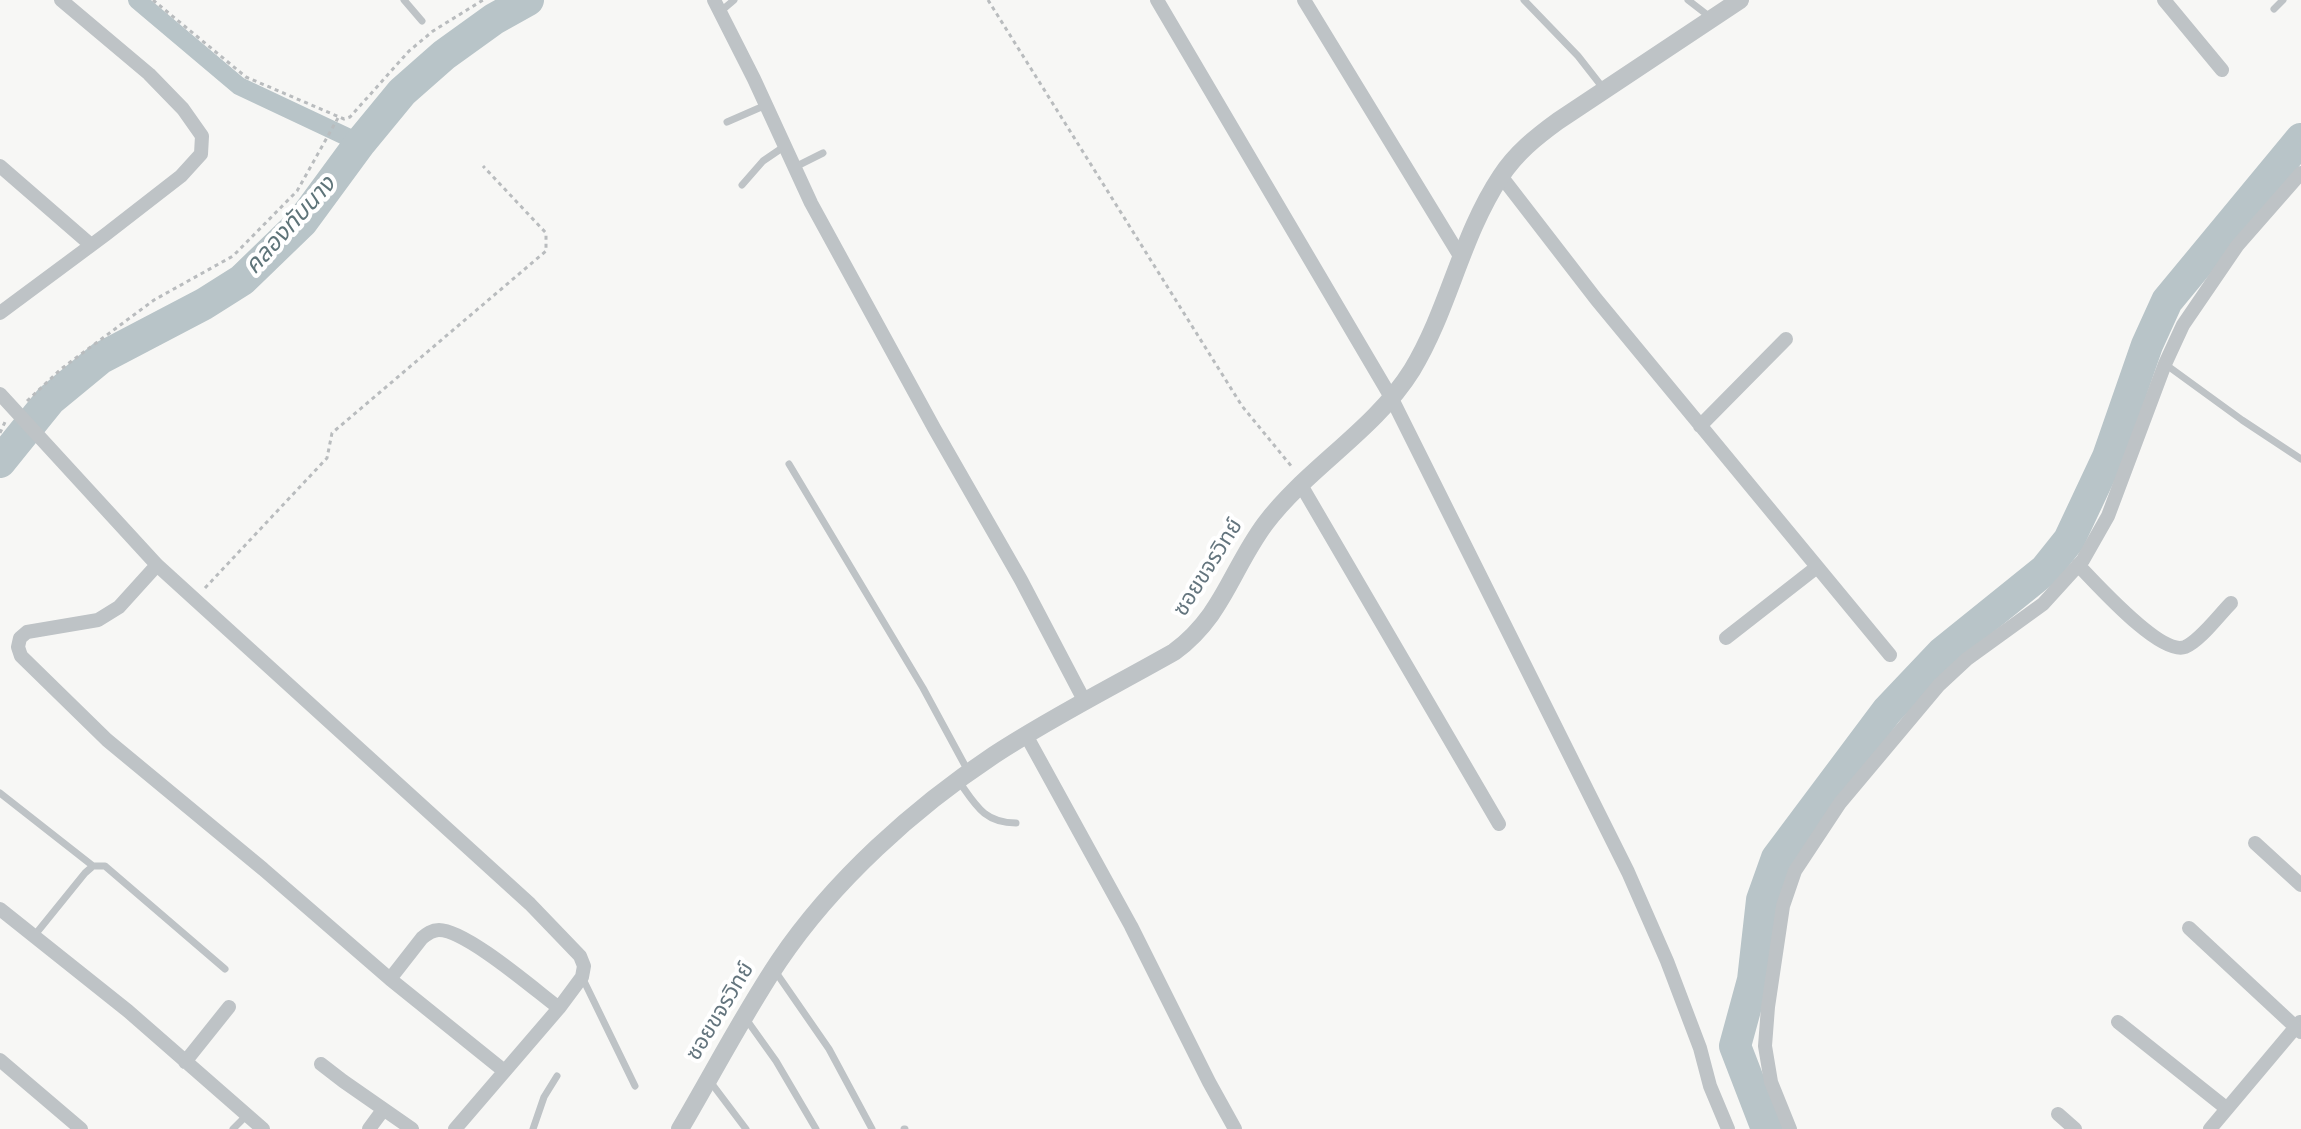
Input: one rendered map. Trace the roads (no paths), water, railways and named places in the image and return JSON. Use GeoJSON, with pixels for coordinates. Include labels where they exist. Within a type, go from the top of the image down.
{"type":"FeatureCollection","features":[{"type":"Feature","properties":{"kind":"street"},"geometry":{"type":"LineString","coordinates":[[0,313],[181,176],[201,154],[202,136],[183,109],[149,74],[61,0]]}},
{"type":"Feature","properties":{"kind":"street"},"geometry":{"type":"LineString","coordinates":[[1157,0],[1392,399],[1628,872],[1667,961],[1728,1129]]}},
{"type":"Feature","properties":{"kind":"street"},"geometry":{"type":"LineString","coordinates":[[1304,0],[1460,256]]}},
{"type":"Feature","properties":{"kind":"street","name":"ซอยขจรวิทย์"},"geometry":{"type":"LineString","coordinates":[[680,1129],[774,969],[814,915],[850,875],[916,812],[964,777],[1026,735],[1192,639],[1208,620],[1267,521],[1392,399],[1412,370],[1429,338],[1460,256],[1501,176],[1534,139],[1740,0]]}},
{"type":"Feature","properties":{"kind":"street"},"geometry":{"type":"LineString","coordinates":[[2164,0],[2222,70]]}},
{"type":"Feature","properties":{"kind":"street"},"geometry":{"type":"LineString","coordinates":[[718,6],[811,203],[1021,580],[1085,702]]}},
{"type":"Feature","properties":{"kind":"street"},"geometry":{"type":"LineString","coordinates":[[0,166],[91,245]]}},
{"type":"Feature","properties":{"kind":"street"},"geometry":{"type":"LineString","coordinates":[[1790,1129],[1771,1082],[1765,1046],[1783,906],[1795,871],[1840,803],[1939,685],[1967,659],[2043,604],[2078,565],[2108,516],[2165,364],[2188,316],[2237,246],[2301,173]]}},
{"type":"Feature","properties":{"kind":"street"},"geometry":{"type":"LineString","coordinates":[[1501,176],[1596,299],[1890,655]]}},
{"type":"Feature","properties":{"kind":"street"},"geometry":{"type":"LineString","coordinates":[[1700,426],[1786,339]]}},
{"type":"Feature","properties":{"kind":"street"},"geometry":{"type":"LineString","coordinates":[[0,394],[157,565],[530,904],[580,956],[584,966],[582,977],[455,1129]]}},
{"type":"Feature","properties":{"kind":"street"},"geometry":{"type":"LineString","coordinates":[[1303,484],[1499,824]]}},
{"type":"Feature","properties":{"kind":"street"},"geometry":{"type":"LineString","coordinates":[[157,565],[119,607],[98,620],[27,632],[20,638],[18,647],[21,656],[107,740],[182,800],[390,979],[503,1070]]}},
{"type":"Feature","properties":{"kind":"street"},"geometry":{"type":"LineString","coordinates":[[2078,565],[2115,603],[2156,639],[2171,647],[2182,648],[2192,643],[2231,603]]}},
{"type":"Feature","properties":{"kind":"street"},"geometry":{"type":"LineString","coordinates":[[1726,638],[1817,567]]}},
{"type":"Feature","properties":{"kind":"street"},"geometry":{"type":"LineString","coordinates":[[1026,735],[1131,926],[1235,1129]]}},
{"type":"Feature","properties":{"kind":"street"},"geometry":{"type":"LineString","coordinates":[[2255,843],[2301,885]]}},
{"type":"Feature","properties":{"kind":"street"},"geometry":{"type":"LineString","coordinates":[[0,909],[128,1011],[263,1129]]}},
{"type":"Feature","properties":{"kind":"street"},"geometry":{"type":"LineString","coordinates":[[2189,928],[2299,1027],[2210,1129]]}},
{"type":"Feature","properties":{"kind":"street"},"geometry":{"type":"LineString","coordinates":[[390,979],[422,938],[439,930],[471,942],[559,1008]]}},
{"type":"Feature","properties":{"kind":"street"},"geometry":{"type":"LineString","coordinates":[[185,1062],[229,1007]]}},
{"type":"Feature","properties":{"kind":"street"},"geometry":{"type":"LineString","coordinates":[[2118,1022],[2226,1108]]}},
{"type":"Feature","properties":{"kind":"street"},"geometry":{"type":"LineString","coordinates":[[0,1060],[81,1129]]}},
{"type":"Feature","properties":{"kind":"street"},"geometry":{"type":"LineString","coordinates":[[321,1064],[412,1129]]}},
{"type":"Feature","properties":{"kind":"street"},"geometry":{"type":"LineString","coordinates":[[369,1129],[383,1110]]}},
{"type":"Feature","properties":{"kind":"street"},"geometry":{"type":"LineString","coordinates":[[2058,1114],[2075,1129]]}},
{"type":"Feature","properties":{"kind":"lane"},"geometry":{"type":"LineString","coordinates":[[404,0],[422,21]]}},
{"type":"Feature","properties":{"kind":"lane"},"geometry":{"type":"LineString","coordinates":[[718,6],[734,0]]}},
{"type":"Feature","properties":{"kind":"lane"},"geometry":{"type":"LineString","coordinates":[[1524,0],[1578,56],[1605,90]]}},
{"type":"Feature","properties":{"kind":"lane"},"geometry":{"type":"LineString","coordinates":[[1688,0],[1712,19]]}},
{"type":"Feature","properties":{"kind":"lane"},"geometry":{"type":"LineString","coordinates":[[2274,9],[2283,0]]}},
{"type":"Feature","properties":{"kind":"lane"},"geometry":{"type":"LineString","coordinates":[[727,122],[766,105]]}},
{"type":"Feature","properties":{"kind":"lane"},"geometry":{"type":"LineString","coordinates":[[742,185],[763,161],[785,146]]}},
{"type":"Feature","properties":{"kind":"lane"},"geometry":{"type":"LineString","coordinates":[[795,167],[823,153]]}},
{"type":"Feature","properties":{"kind":"lane"},"geometry":{"type":"LineString","coordinates":[[2165,364],[2301,459]]}},
{"type":"Feature","properties":{"kind":"lane"},"geometry":{"type":"LineString","coordinates":[[789,464],[923,688],[978,808],[1001,823],[1016,823]]}},
{"type":"Feature","properties":{"kind":"lane"},"geometry":{"type":"LineString","coordinates":[[0,793],[93,866],[105,866],[225,969]]}},
{"type":"Feature","properties":{"kind":"lane"},"geometry":{"type":"LineString","coordinates":[[33,937],[93,866]]}},
{"type":"Feature","properties":{"kind":"lane"},"geometry":{"type":"LineString","coordinates":[[774,969],[829,1049],[872,1129]]}},
{"type":"Feature","properties":{"kind":"lane"},"geometry":{"type":"LineString","coordinates":[[582,977],[635,1086]]}},
{"type":"Feature","properties":{"kind":"lane"},"geometry":{"type":"LineString","coordinates":[[745,1017],[776,1061],[816,1129]]}},
{"type":"Feature","properties":{"kind":"lane"},"geometry":{"type":"LineString","coordinates":[[533,1129],[544,1097],[557,1076]]}},
{"type":"Feature","properties":{"kind":"lane"},"geometry":{"type":"LineString","coordinates":[[709,1080],[746,1129]]}},
{"type":"Feature","properties":{"kind":"lane"},"geometry":{"type":"LineString","coordinates":[[233,1129],[247,1115]]}},
{"type":"Feature","properties":{"kind":"waterway"},"geometry":{"type":"LineString","coordinates":[[137,0],[239,86],[360,143]]}},
{"type":"Feature","properties":{"kind":"waterway","name":"คลองทับนาง"},"geometry":{"type":"LineString","coordinates":[[0,462],[50,400],[101,358],[204,304],[242,280],[302,222],[402,92],[444,55],[494,19],[528,0]]}},
{"type":"Feature","properties":{"kind":"waterway"},"geometry":{"type":"LineString","coordinates":[[1767,1129],[1735,1046],[1753,980],[1762,900],[1777,858],[1887,711],[1942,653],[2045,570],[2069,540],[2108,457],[2147,345],[2167,301],[2301,139]]}}]}
